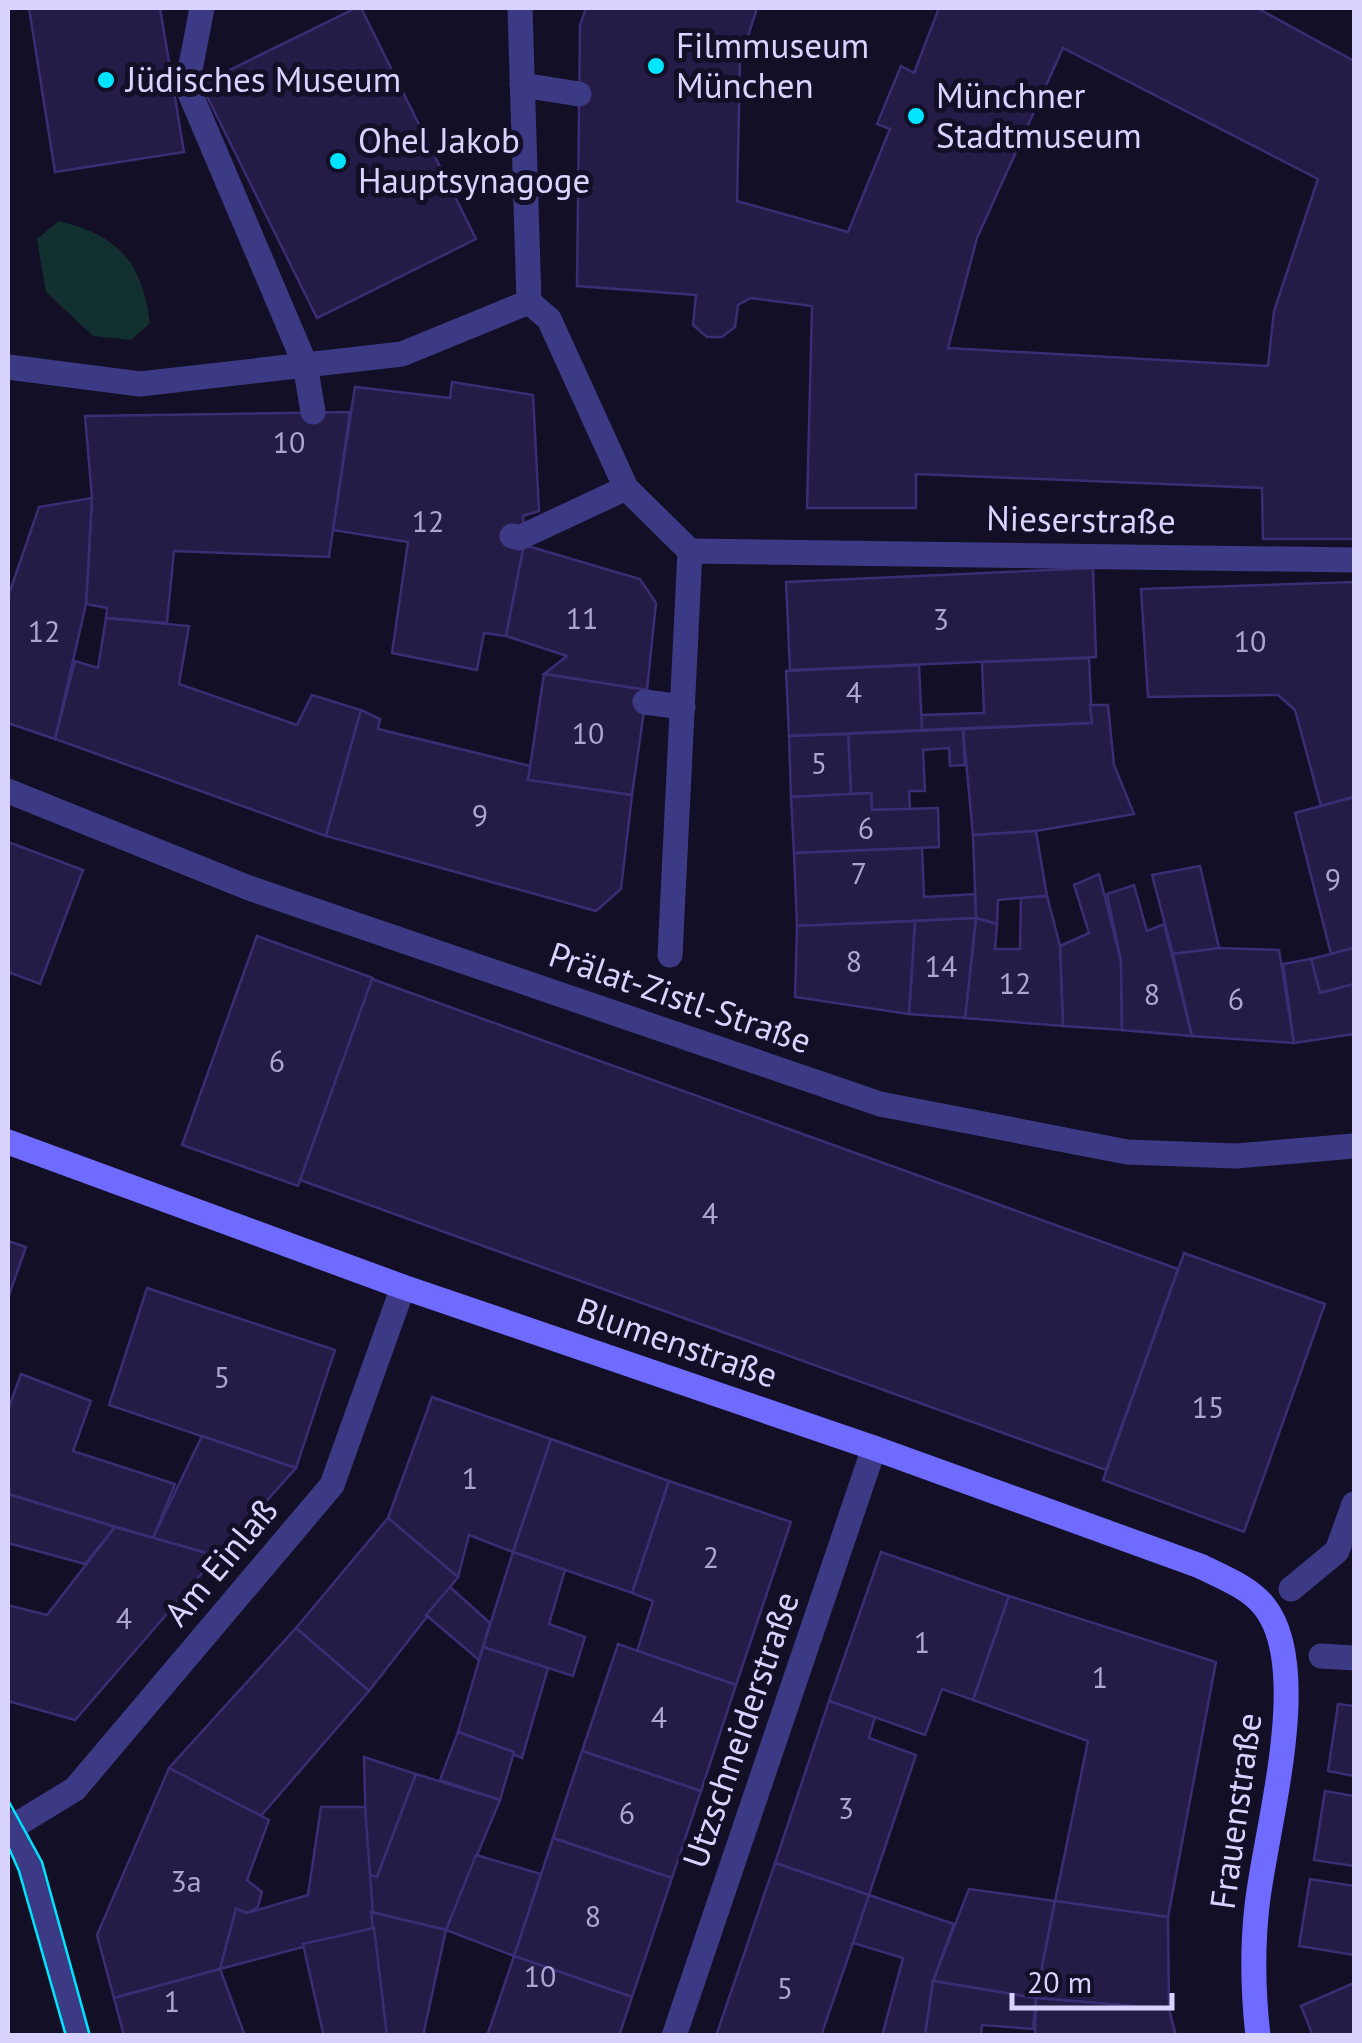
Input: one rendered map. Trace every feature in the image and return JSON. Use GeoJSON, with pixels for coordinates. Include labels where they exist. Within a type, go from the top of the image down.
{"type":"FeatureCollection","features":[{"type":"Feature","properties":{"kind":"main road","name":"Blumenstraße"},"geometry":{"type":"LineString","coordinates":[[8,1142],[403,1286],[874,1448],[1200,1566],[1240,1586],[1265,1606],[1284,1657]]}},
{"type":"Feature","properties":{"kind":"main road","name":"Frauenstraße"},"geometry":{"type":"LineString","coordinates":[[1258,2036],[1252,1979],[1256,1906],[1288,1708],[1284,1657]]}},
{"type":"Feature","properties":{"kind":"street"},"geometry":{"type":"LineString","coordinates":[[202,8],[187,86],[305,364],[313,412]]}},
{"type":"Feature","properties":{"kind":"street"},"geometry":{"type":"LineString","coordinates":[[520,8],[539,310],[626,488],[690,551],[670,955]]}},
{"type":"Feature","properties":{"kind":"street"},"geometry":{"type":"LineString","coordinates":[[522,85],[579,94]]}},
{"type":"Feature","properties":{"kind":"street"},"geometry":{"type":"LineString","coordinates":[[8,368],[140,384],[402,354],[539,310]]}},
{"type":"Feature","properties":{"kind":"street"},"geometry":{"type":"LineString","coordinates":[[512,536],[519,538],[626,488]]}},
{"type":"Feature","properties":{"kind":"street","name":"Nieserstraße"},"geometry":{"type":"LineString","coordinates":[[690,551],[1354,560]]}},
{"type":"Feature","properties":{"kind":"street"},"geometry":{"type":"LineString","coordinates":[[646,702],[683,707]]}},
{"type":"Feature","properties":{"kind":"street","name":"Prälat-Zistl-Straße"},"geometry":{"type":"LineString","coordinates":[[8,792],[250,888],[880,1104],[1127,1152],[1236,1156],[1354,1146]]}},
{"type":"Feature","properties":{"kind":"street","name":"Am Einlaß"},"geometry":{"type":"LineString","coordinates":[[9,1825],[75,1789],[332,1485],[403,1286]]}},
{"type":"Feature","properties":{"kind":"street","name":"Utzschneiderstraße"},"geometry":{"type":"LineString","coordinates":[[674,2036],[874,1448]]}},
{"type":"Feature","properties":{"kind":"street"},"geometry":{"type":"LineString","coordinates":[[1291,1589],[1338,1551],[1354,1504]]}},
{"type":"Feature","properties":{"kind":"street"},"geometry":{"type":"LineString","coordinates":[[1321,1656],[1354,1658]]}},
{"type":"Feature","properties":{"kind":"street"},"geometry":{"type":"LineString","coordinates":[[9,1825],[31,1866],[78,2036]]}},
{"type":"Feature","properties":{"kind":"green space"},"geometry":{"type":"Polygon","coordinates":[[[59,221],[98,235],[124,255],[133,268],[141,283],[150,323],[131,340],[93,336],[46,292],[37,239],[59,221]]]}},
{"type":"Feature","properties":{"kind":"building","name":"Jüdisches Museum"},"geometry":{"type":"Polygon","coordinates":[[[29,8],[160,8],[184,152],[55,172],[29,8]]]}},
{"type":"Feature","properties":{"kind":"building","name":"Ohel Jakob Hauptsynagoge"},"geometry":{"type":"Polygon","coordinates":[[[361,8],[476,239],[317,318],[201,84],[361,8]]]}},
{"type":"Feature","properties":{"kind":"building","name":"Münchner Stadtmuseum"},"geometry":{"type":"Polygon","coordinates":[[[586,8],[757,8],[740,62],[737,201],[848,232],[890,129],[877,124],[901,66],[914,73],[939,8],[1257,8],[1354,61],[1354,539],[1263,539],[1262,488],[916,474],[916,508],[807,508],[812,306],[751,298],[738,305],[735,327],[722,337],[707,337],[693,325],[696,295],[577,286],[580,25],[586,8]],[[1063,48],[977,238],[948,348],[1268,366],[1274,311],[1318,179],[1063,48]]]}},
{"type":"Feature","properties":{"kind":"building"},"geometry":{"type":"Polygon","coordinates":[[[452,382],[533,395],[539,511],[523,516],[524,545],[506,636],[484,633],[477,670],[392,653],[408,542],[333,530],[355,387],[450,398],[452,382]]]}},
{"type":"Feature","properties":{"kind":"building"},"geometry":{"type":"Polygon","coordinates":[[[350,412],[329,557],[174,551],[167,623],[106,618],[107,608],[86,604],[92,498],[85,416],[350,412]]]}},
{"type":"Feature","properties":{"kind":"building"},"geometry":{"type":"Polygon","coordinates":[[[92,498],[86,604],[55,739],[8,723],[8,597],[39,507],[92,498]]]}},
{"type":"Feature","properties":{"kind":"building"},"geometry":{"type":"Polygon","coordinates":[[[524,545],[640,579],[656,603],[647,690],[544,674],[567,656],[506,636],[524,545]]]}},
{"type":"Feature","properties":{"kind":"building"},"geometry":{"type":"Polygon","coordinates":[[[1093,568],[1096,657],[790,670],[786,582],[1093,568]]]}},
{"type":"Feature","properties":{"kind":"building"},"geometry":{"type":"Polygon","coordinates":[[[1354,582],[1354,797],[1321,806],[1295,710],[1278,695],[1148,697],[1141,589],[1354,582]]]}},
{"type":"Feature","properties":{"kind":"building"},"geometry":{"type":"Polygon","coordinates":[[[106,618],[189,626],[179,684],[297,725],[312,695],[361,710],[326,836],[55,739],[75,661],[98,668],[106,618]]]}},
{"type":"Feature","properties":{"kind":"building"},"geometry":{"type":"Polygon","coordinates":[[[1089,658],[1092,723],[922,730],[921,715],[984,713],[982,662],[1089,658]]]}},
{"type":"Feature","properties":{"kind":"building"},"geometry":{"type":"Polygon","coordinates":[[[919,665],[922,730],[789,736],[786,671],[919,665]]]}},
{"type":"Feature","properties":{"kind":"building"},"geometry":{"type":"Polygon","coordinates":[[[544,674],[647,690],[632,795],[528,780],[544,674]]]}},
{"type":"Feature","properties":{"kind":"building"},"geometry":{"type":"Polygon","coordinates":[[[1090,705],[1108,705],[1114,765],[1134,814],[1036,831],[973,835],[963,729],[1092,723],[1090,705]]]}},
{"type":"Feature","properties":{"kind":"building"},"geometry":{"type":"Polygon","coordinates":[[[361,710],[380,719],[378,729],[530,766],[528,780],[632,795],[621,889],[596,911],[326,836],[361,710]]]}},
{"type":"Feature","properties":{"kind":"building"},"geometry":{"type":"Polygon","coordinates":[[[963,729],[965,765],[950,766],[949,748],[923,750],[925,791],[909,791],[910,809],[872,810],[871,793],[851,794],[848,734],[963,729]]]}},
{"type":"Feature","properties":{"kind":"building"},"geometry":{"type":"Polygon","coordinates":[[[848,734],[851,794],[791,797],[789,736],[848,734]]]}},
{"type":"Feature","properties":{"kind":"building"},"geometry":{"type":"Polygon","coordinates":[[[871,793],[872,810],[938,808],[939,847],[794,853],[791,797],[871,793]]]}},
{"type":"Feature","properties":{"kind":"building"},"geometry":{"type":"Polygon","coordinates":[[[1354,797],[1354,948],[1331,954],[1295,813],[1354,797]]]}},
{"type":"Feature","properties":{"kind":"building"},"geometry":{"type":"Polygon","coordinates":[[[1036,831],[1047,896],[998,900],[997,924],[976,918],[973,835],[1036,831]]]}},
{"type":"Feature","properties":{"kind":"building"},"geometry":{"type":"Polygon","coordinates":[[[8,842],[83,870],[40,984],[8,972],[8,842]]]}},
{"type":"Feature","properties":{"kind":"building"},"geometry":{"type":"Polygon","coordinates":[[[922,848],[924,897],[975,894],[976,918],[797,926],[794,853],[922,848]]]}},
{"type":"Feature","properties":{"kind":"building"},"geometry":{"type":"Polygon","coordinates":[[[1200,866],[1219,948],[1173,954],[1152,875],[1200,866]]]}},
{"type":"Feature","properties":{"kind":"building"},"geometry":{"type":"Polygon","coordinates":[[[1099,874],[1121,961],[1122,1030],[1063,1026],[1060,946],[1089,933],[1074,885],[1099,874]]]}},
{"type":"Feature","properties":{"kind":"building"},"geometry":{"type":"Polygon","coordinates":[[[1134,885],[1147,931],[1164,924],[1192,1036],[1122,1030],[1121,961],[1107,894],[1134,885]]]}},
{"type":"Feature","properties":{"kind":"building"},"geometry":{"type":"Polygon","coordinates":[[[1047,896],[1060,946],[1063,1026],[965,1018],[976,918],[997,924],[995,949],[1020,949],[1021,898],[1047,896]]]}},
{"type":"Feature","properties":{"kind":"building"},"geometry":{"type":"Polygon","coordinates":[[[976,918],[965,1018],[909,1014],[915,921],[976,918]]]}},
{"type":"Feature","properties":{"kind":"building"},"geometry":{"type":"Polygon","coordinates":[[[915,921],[909,1014],[795,997],[797,926],[915,921]]]}},
{"type":"Feature","properties":{"kind":"building"},"geometry":{"type":"Polygon","coordinates":[[[257,936],[373,978],[298,1186],[182,1145],[257,936]]]}},
{"type":"Feature","properties":{"kind":"building"},"geometry":{"type":"Polygon","coordinates":[[[1219,948],[1279,950],[1294,1043],[1192,1036],[1173,954],[1219,948]]]}},
{"type":"Feature","properties":{"kind":"building"},"geometry":{"type":"Polygon","coordinates":[[[1354,948],[1354,984],[1320,993],[1311,959],[1354,948]]]}},
{"type":"Feature","properties":{"kind":"building"},"geometry":{"type":"Polygon","coordinates":[[[1311,959],[1320,993],[1354,984],[1354,1034],[1294,1043],[1283,964],[1311,959]]]}},
{"type":"Feature","properties":{"kind":"building"},"geometry":{"type":"Polygon","coordinates":[[[372,979],[1178,1269],[1106,1470],[300,1180],[372,979]]]}},
{"type":"Feature","properties":{"kind":"building"},"geometry":{"type":"Polygon","coordinates":[[[8,1241],[26,1247],[8,1298],[8,1241]]]}},
{"type":"Feature","properties":{"kind":"building"},"geometry":{"type":"Polygon","coordinates":[[[1184,1253],[1325,1304],[1244,1532],[1103,1480],[1184,1253]]]}},
{"type":"Feature","properties":{"kind":"building"},"geometry":{"type":"Polygon","coordinates":[[[147,1288],[335,1350],[296,1468],[109,1405],[147,1288]]]}},
{"type":"Feature","properties":{"kind":"building"},"geometry":{"type":"Polygon","coordinates":[[[21,1374],[91,1401],[73,1451],[175,1484],[153,1538],[8,1494],[8,1410],[21,1374]]]}},
{"type":"Feature","properties":{"kind":"building"},"geometry":{"type":"Polygon","coordinates":[[[432,1397],[551,1439],[513,1552],[469,1535],[458,1577],[388,1518],[432,1397]]]}},
{"type":"Feature","properties":{"kind":"building"},"geometry":{"type":"Polygon","coordinates":[[[202,1436],[296,1468],[217,1556],[153,1538],[202,1436]]]}},
{"type":"Feature","properties":{"kind":"building"},"geometry":{"type":"Polygon","coordinates":[[[551,1439],[669,1481],[632,1593],[513,1552],[551,1439]]]}},
{"type":"Feature","properties":{"kind":"building"},"geometry":{"type":"Polygon","coordinates":[[[669,1481],[791,1522],[736,1685],[637,1651],[653,1601],[632,1593],[669,1481]]]}},
{"type":"Feature","properties":{"kind":"building"},"geometry":{"type":"Polygon","coordinates":[[[8,1494],[115,1527],[85,1564],[8,1543],[8,1494]]]}},
{"type":"Feature","properties":{"kind":"building"},"geometry":{"type":"Polygon","coordinates":[[[388,1518],[458,1577],[369,1691],[296,1628],[388,1518]]]}},
{"type":"Feature","properties":{"kind":"building"},"geometry":{"type":"Polygon","coordinates":[[[115,1527],[217,1556],[75,1720],[8,1701],[8,1605],[47,1615],[115,1527]]]}},
{"type":"Feature","properties":{"kind":"building"},"geometry":{"type":"Polygon","coordinates":[[[513,1552],[565,1570],[549,1624],[585,1637],[573,1676],[483,1647],[513,1552]]]}},
{"type":"Feature","properties":{"kind":"building"},"geometry":{"type":"Polygon","coordinates":[[[881,1552],[1009,1596],[973,1700],[942,1689],[925,1735],[829,1701],[881,1552]]]}},
{"type":"Feature","properties":{"kind":"building"},"geometry":{"type":"Polygon","coordinates":[[[450,1587],[490,1623],[479,1660],[426,1615],[450,1587]]]}},
{"type":"Feature","properties":{"kind":"building"},"geometry":{"type":"Polygon","coordinates":[[[1009,1596],[1216,1662],[1168,1917],[1055,1901],[1088,1741],[973,1700],[1009,1596]]]}},
{"type":"Feature","properties":{"kind":"building"},"geometry":{"type":"Polygon","coordinates":[[[296,1628],[369,1691],[260,1817],[169,1768],[296,1628]]]}},
{"type":"Feature","properties":{"kind":"building"},"geometry":{"type":"Polygon","coordinates":[[[618,1644],[736,1685],[701,1791],[582,1751],[618,1644]]]}},
{"type":"Feature","properties":{"kind":"building"},"geometry":{"type":"Polygon","coordinates":[[[483,1647],[548,1668],[522,1758],[458,1732],[483,1647]]]}},
{"type":"Feature","properties":{"kind":"building"},"geometry":{"type":"Polygon","coordinates":[[[829,1701],[875,1717],[869,1738],[916,1755],[869,1895],[775,1863],[829,1701]]]}},
{"type":"Feature","properties":{"kind":"building"},"geometry":{"type":"Polygon","coordinates":[[[1338,1704],[1354,1706],[1354,1776],[1328,1771],[1338,1704]]]}},
{"type":"Feature","properties":{"kind":"building"},"geometry":{"type":"Polygon","coordinates":[[[458,1732],[514,1752],[500,1800],[440,1780],[458,1732]]]}},
{"type":"Feature","properties":{"kind":"building"},"geometry":{"type":"Polygon","coordinates":[[[582,1751],[701,1791],[672,1878],[553,1838],[582,1751]]]}},
{"type":"Feature","properties":{"kind":"building"},"geometry":{"type":"Polygon","coordinates":[[[364,1757],[416,1774],[377,1877],[367,1874],[364,1757]]]}},
{"type":"Feature","properties":{"kind":"building"},"geometry":{"type":"Polygon","coordinates":[[[169,1768],[269,1820],[247,1880],[262,1892],[258,1907],[247,1913],[236,1909],[220,1969],[114,1998],[97,1935],[169,1768]]]}},
{"type":"Feature","properties":{"kind":"building"},"geometry":{"type":"Polygon","coordinates":[[[416,1774],[500,1800],[446,1930],[371,1912],[367,1874],[377,1877],[416,1774]]]}},
{"type":"Feature","properties":{"kind":"building"},"geometry":{"type":"Polygon","coordinates":[[[1325,1791],[1354,1796],[1354,1866],[1314,1860],[1325,1791]]]}},
{"type":"Feature","properties":{"kind":"building"},"geometry":{"type":"Polygon","coordinates":[[[321,1807],[365,1807],[374,1928],[220,1969],[236,1909],[247,1913],[308,1895],[321,1807]]]}},
{"type":"Feature","properties":{"kind":"building"},"geometry":{"type":"Polygon","coordinates":[[[553,1838],[672,1878],[632,1997],[514,1956],[553,1838]]]}},
{"type":"Feature","properties":{"kind":"building"},"geometry":{"type":"Polygon","coordinates":[[[476,1855],[541,1874],[514,1956],[446,1930],[476,1855]]]}},
{"type":"Feature","properties":{"kind":"building"},"geometry":{"type":"Polygon","coordinates":[[[775,1863],[869,1895],[853,1943],[821,2036],[716,2036],[775,1863]]]}},
{"type":"Feature","properties":{"kind":"building"},"geometry":{"type":"Polygon","coordinates":[[[1310,1879],[1354,1886],[1354,1955],[1299,1946],[1310,1879]]]}},
{"type":"Feature","properties":{"kind":"building"},"geometry":{"type":"Polygon","coordinates":[[[969,1889],[1055,1901],[1036,1998],[933,1981],[969,1889]]]}},
{"type":"Feature","properties":{"kind":"building"},"geometry":{"type":"Polygon","coordinates":[[[869,1895],[954,1924],[933,1981],[925,2036],[882,2036],[903,1958],[853,1943],[869,1895]]]}},
{"type":"Feature","properties":{"kind":"building"},"geometry":{"type":"Polygon","coordinates":[[[1055,1901],[1168,1917],[1169,2009],[1036,1998],[1055,1901]]]}},
{"type":"Feature","properties":{"kind":"building"},"geometry":{"type":"Polygon","coordinates":[[[371,1912],[446,1930],[423,2036],[387,2036],[371,1912]]]}},
{"type":"Feature","properties":{"kind":"building"},"geometry":{"type":"Polygon","coordinates":[[[374,1928],[387,2036],[318,2036],[323,2033],[303,1944],[374,1928]]]}},
{"type":"Feature","properties":{"kind":"building"},"geometry":{"type":"Polygon","coordinates":[[[514,1956],[632,1997],[619,2036],[487,2036],[514,1956]]]}},
{"type":"Feature","properties":{"kind":"building"},"geometry":{"type":"Polygon","coordinates":[[[220,1969],[245,2036],[124,2036],[114,1998],[220,1969]]]}},
{"type":"Feature","properties":{"kind":"building"},"geometry":{"type":"Polygon","coordinates":[[[933,1981],[1036,1998],[1033,2029],[982,2025],[981,2036],[925,2036],[933,1981]]]}},
{"type":"Feature","properties":{"kind":"building"},"geometry":{"type":"Polygon","coordinates":[[[1354,1983],[1354,2036],[1313,2036],[1301,2006],[1354,1983]]]}},
{"type":"Feature","properties":{"kind":"building"},"geometry":{"type":"Polygon","coordinates":[[[1036,1998],[1169,2009],[1176,2036],[1035,2036],[1036,1998]]]}},
{"type":"Feature","properties":{"kind":"tram line"},"geometry":{"type":"LineString","coordinates":[[8,1800],[42,1862],[90,2036]]}},
{"type":"Feature","properties":{"kind":"tram line"},"geometry":{"type":"LineString","coordinates":[[8,1846],[19,1871],[66,2036]]}},
{"type":"Feature","properties":{"kind":"place","name":"Filmmuseum München"},"geometry":{"type":"Point","coordinates":[656,66]}},
{"type":"Feature","properties":{"kind":"place","name":"Jüdisches Museum"},"geometry":{"type":"Point","coordinates":[106,80]}},
{"type":"Feature","properties":{"kind":"place","name":"Münchner Stadtmuseum"},"geometry":{"type":"Point","coordinates":[916,116]}},
{"type":"Feature","properties":{"kind":"place","name":"Ohel Jakob Hauptsynagoge"},"geometry":{"type":"Point","coordinates":[338,161]}}]}
